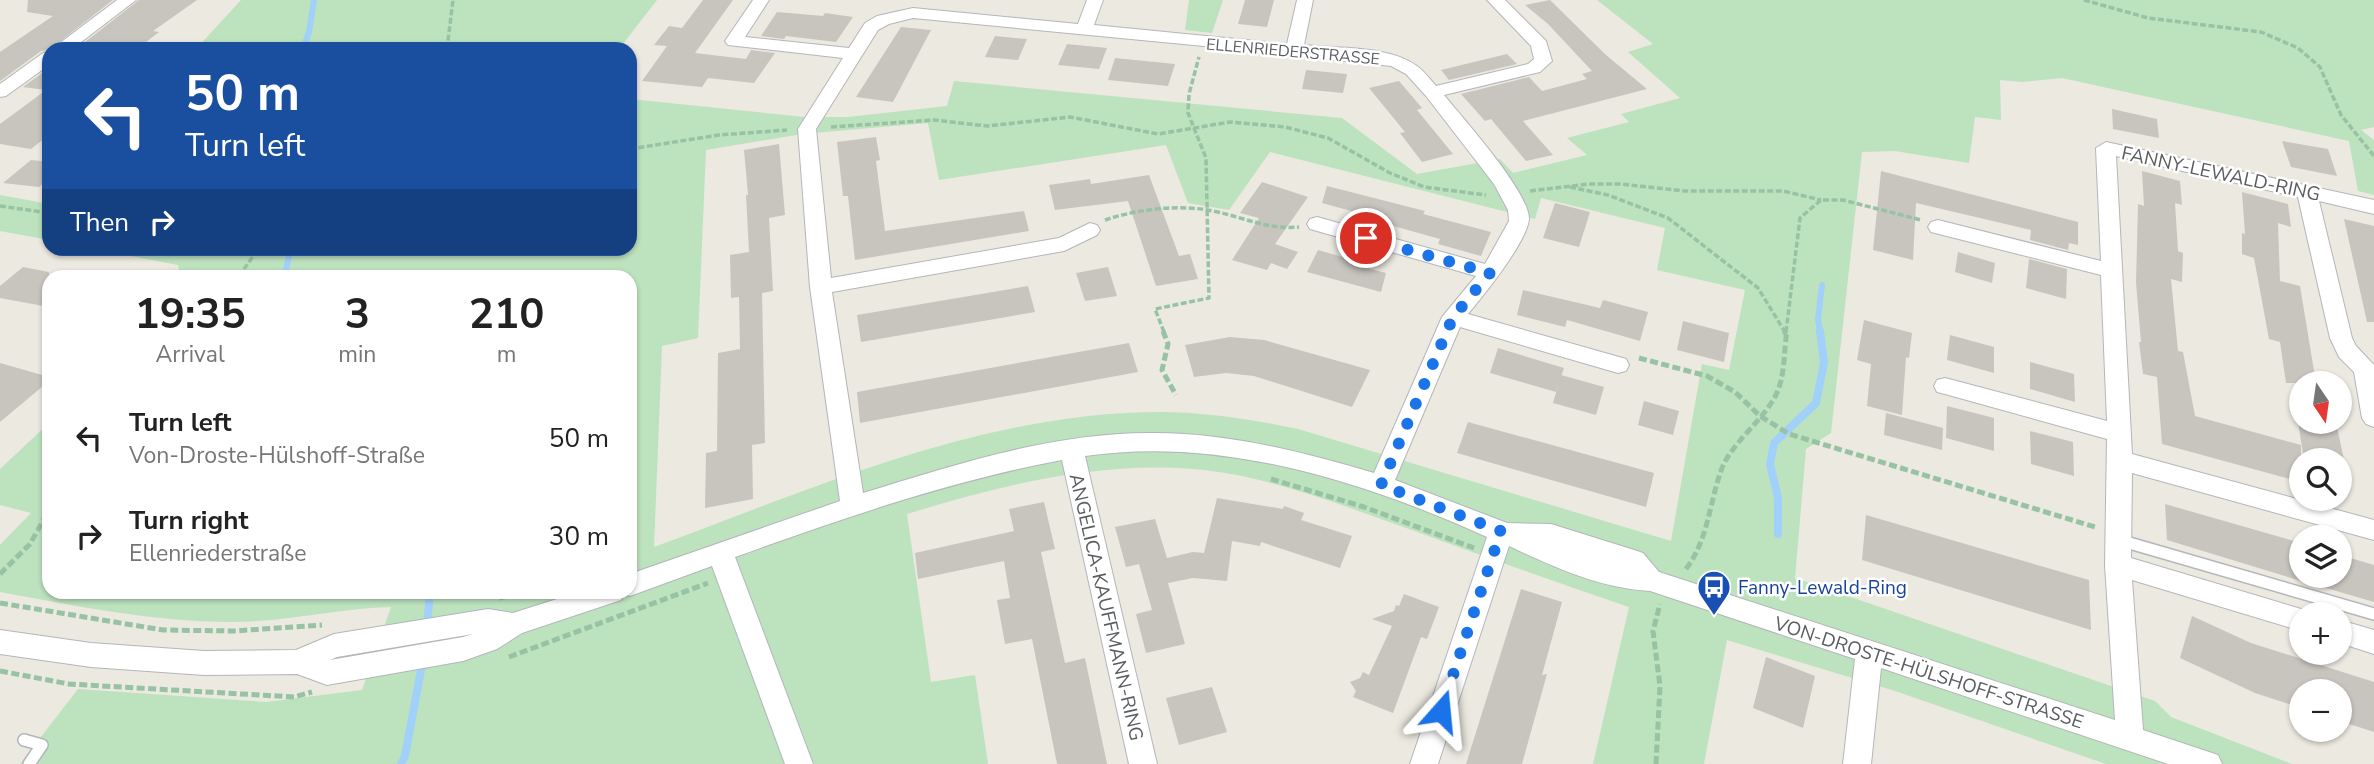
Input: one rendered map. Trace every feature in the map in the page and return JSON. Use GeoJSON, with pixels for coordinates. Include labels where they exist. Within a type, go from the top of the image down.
{"type":"FeatureCollection","features":[{"type":"Feature","properties":{"kind":"street"},"geometry":{"type":"LineString","coordinates":[[71,42],[128,0]]}},
{"type":"Feature","properties":{"kind":"street"},"geometry":{"type":"LineString","coordinates":[[761,0],[734,41],[854,54]]}},
{"type":"Feature","properties":{"kind":"street"},"geometry":{"type":"LineString","coordinates":[[1084,30],[1095,0]]}},
{"type":"Feature","properties":{"kind":"street"},"geometry":{"type":"LineString","coordinates":[[1294,52],[1305,0]]}},
{"type":"Feature","properties":{"kind":"street"},"geometry":{"type":"LineString","coordinates":[[1432,92],[1534,68],[1543,61],[1541,45],[1495,0]]}},
{"type":"Feature","properties":{"kind":"street","name":"ELLENRIEDERSTRASSE"},"geometry":{"type":"LineString","coordinates":[[807,129],[871,27],[883,20],[930,7],[1084,30],[1397,62],[1412,70],[1510,193],[1518,210],[1519,221],[1490,273],[1453,317],[1381,485]]}},
{"type":"Feature","properties":{"kind":"street"},"geometry":{"type":"LineString","coordinates":[[0,92],[42,62]]}},
{"type":"Feature","properties":{"kind":"street"},"geometry":{"type":"LineString","coordinates":[[807,129],[821,287],[853,506]]}},
{"type":"Feature","properties":{"kind":"street","name":"FANNY-LEWALD-RING"},"geometry":{"type":"LineString","coordinates":[[2130,738],[2119,546],[2120,460],[2109,270],[2106,148],[2374,207]]}},
{"type":"Feature","properties":{"kind":"street"},"geometry":{"type":"LineString","coordinates":[[2307,192],[2341,338],[2347,351],[2365,369],[2374,418]]}},
{"type":"Feature","properties":{"kind":"street"},"geometry":{"type":"LineString","coordinates":[[1317,225],[1490,273]]}},
{"type":"Feature","properties":{"kind":"street"},"geometry":{"type":"LineString","coordinates":[[1938,227],[2109,270]]}},
{"type":"Feature","properties":{"kind":"street"},"geometry":{"type":"LineString","coordinates":[[821,287],[1064,244],[1090,230]]}},
{"type":"Feature","properties":{"kind":"street"},"geometry":{"type":"LineString","coordinates":[[1453,317],[1618,365]]}},
{"type":"Feature","properties":{"kind":"street"},"geometry":{"type":"LineString","coordinates":[[1945,386],[2119,433]]}},
{"type":"Feature","properties":{"kind":"street","name":"VON-DROSTE-HÜLSHOFF-STRASSE"},"geometry":{"type":"LineString","coordinates":[[637,583],[724,564],[853,506],[939,480],[1071,449],[1124,443],[1215,447],[1275,458],[1381,485],[1497,543],[1546,553],[1628,580],[1660,584],[2208,764]]}},
{"type":"Feature","properties":{"kind":"street","name":"ANGELICA-KAUFFMANN-RING"},"geometry":{"type":"LineString","coordinates":[[1071,449],[1143,764]]}},
{"type":"Feature","properties":{"kind":"street"},"geometry":{"type":"LineString","coordinates":[[2120,460],[2374,530]]}},
{"type":"Feature","properties":{"kind":"street"},"geometry":{"type":"LineString","coordinates":[[1424,764],[1497,543]]}},
{"type":"Feature","properties":{"kind":"street"},"geometry":{"type":"LineString","coordinates":[[2119,546],[2289,615]]}},
{"type":"Feature","properties":{"kind":"street"},"geometry":{"type":"LineString","coordinates":[[724,564],[799,764]]}},
{"type":"Feature","properties":{"kind":"street"},"geometry":{"type":"LineString","coordinates":[[298,662],[334,646],[359,642],[488,641],[513,624],[590,599]]}},
{"type":"Feature","properties":{"kind":"street"},"geometry":{"type":"LineString","coordinates":[[2352,636],[2374,642]]}},
{"type":"Feature","properties":{"kind":"street"},"geometry":{"type":"LineString","coordinates":[[0,642],[91,655],[204,663],[298,662],[327,673],[354,670],[450,640]]}},
{"type":"Feature","properties":{"kind":"street"},"geometry":{"type":"LineString","coordinates":[[1857,764],[1869,652]]}},
{"type":"Feature","properties":{"kind":"lane"},"geometry":{"type":"LineString","coordinates":[[2119,546],[2374,614]]}},
{"type":"Feature","properties":{"kind":"lane"},"geometry":{"type":"LineString","coordinates":[[24,740],[42,745],[29,764]]}},
{"type":"Feature","properties":{"kind":"path"},"geometry":{"type":"LineString","coordinates":[[448,42],[453,0]]}},
{"type":"Feature","properties":{"kind":"path"},"geometry":{"type":"LineString","coordinates":[[2084,0],[2146,18],[2239,28],[2288,42],[2314,60],[2324,71],[2330,80],[2339,111],[2374,156]]}},
{"type":"Feature","properties":{"kind":"path"},"geometry":{"type":"LineString","coordinates":[[1175,395],[1162,370],[1168,344],[1156,309],[1209,298],[1210,210],[1205,149],[1201,137],[1193,129],[1186,107],[1202,43]]}},
{"type":"Feature","properties":{"kind":"path"},"geometry":{"type":"LineString","coordinates":[[637,148],[719,135],[920,120],[987,126],[1070,117],[1158,134],[1230,122],[1303,130],[1328,138],[1390,173],[1424,187],[1477,195],[1566,186],[1620,184],[1709,192],[1783,191],[1821,201],[1843,200],[1868,205],[1938,227]]}},
{"type":"Feature","properties":{"kind":"path"},"geometry":{"type":"LineString","coordinates":[[1566,186],[1608,195],[1668,218],[1758,288],[1786,334]]}},
{"type":"Feature","properties":{"kind":"path"},"geometry":{"type":"LineString","coordinates":[[1656,764],[1661,728],[1660,672],[1652,633],[1660,584],[1697,556],[1712,519],[1719,481],[1727,457],[1776,396],[1780,385],[1800,218],[1821,201]]}},
{"type":"Feature","properties":{"kind":"path"},"geometry":{"type":"LineString","coordinates":[[0,206],[42,211]]}},
{"type":"Feature","properties":{"kind":"path"},"geometry":{"type":"LineString","coordinates":[[1090,230],[1107,218],[1185,208],[1210,210],[1286,229],[1317,225]]}},
{"type":"Feature","properties":{"kind":"path"},"geometry":{"type":"LineString","coordinates":[[1618,365],[1640,358],[1707,376],[1735,392],[1760,416],[1789,434],[2119,546]]}},
{"type":"Feature","properties":{"kind":"path"},"geometry":{"type":"LineString","coordinates":[[1264,477],[1497,543]]}},
{"type":"Feature","properties":{"kind":"path"},"geometry":{"type":"LineString","coordinates":[[0,574],[30,544],[42,523]]}},
{"type":"Feature","properties":{"kind":"path"},"geometry":{"type":"LineString","coordinates":[[497,661],[537,649],[724,564]]}},
{"type":"Feature","properties":{"kind":"path"},"geometry":{"type":"LineString","coordinates":[[0,603],[163,630],[234,631],[306,625],[331,626]]}},
{"type":"Feature","properties":{"kind":"path"},"geometry":{"type":"LineString","coordinates":[[0,671],[82,685],[294,697],[315,691]]}},
{"type":"Feature","properties":{"kind":"green space"},"geometry":{"type":"Polygon","coordinates":[[[241,0],[657,0],[624,42],[202,42],[241,0]]]}},
{"type":"Feature","properties":{"kind":"green space"},"geometry":{"type":"Polygon","coordinates":[[[1189,0],[1223,0],[1212,33],[1185,30],[1189,0]]]}},
{"type":"Feature","properties":{"kind":"green space"},"geometry":{"type":"Polygon","coordinates":[[[1597,0],[2374,0],[2374,127],[2361,130],[2374,140],[2374,195],[2358,191],[2349,141],[2062,78],[2022,82],[2000,80],[2001,120],[1975,117],[1969,163],[1895,151],[1862,152],[1831,433],[1806,449],[1795,578],[2155,701],[2171,717],[2292,764],[2106,764],[1895,691],[1727,640],[1704,764],[1593,764],[1629,607],[1295,490],[1208,470],[1143,468],[1041,479],[907,514],[931,682],[975,675],[988,764],[20,764],[78,689],[266,702],[362,690],[391,607],[252,621],[203,621],[116,612],[0,592],[0,545],[31,513],[0,505],[0,469],[42,430],[42,599],[637,599],[637,270],[179,270],[178,265],[131,256],[637,256],[637,100],[804,117],[848,117],[947,106],[954,81],[1342,118],[1417,174],[1500,159],[1513,173],[1587,155],[1567,138],[1629,122],[1621,114],[1680,98],[1628,52],[1653,44],[1597,0]],[[928,123],[802,134],[706,150],[698,338],[662,346],[654,547],[841,477],[969,438],[1033,424],[1099,415],[1166,412],[1233,418],[1298,429],[1671,541],[1702,364],[1729,370],[1745,290],[1657,270],[1665,228],[1541,198],[1535,219],[1270,152],[1229,210],[1188,203],[1166,145],[939,180],[928,123]]]}},
{"type":"Feature","properties":{"kind":"green space"},"geometry":{"type":"Polygon","coordinates":[[[0,195],[42,203],[42,239],[0,231],[0,195]]]}},
{"type":"Feature","properties":{"kind":"building"},"geometry":{"type":"Polygon","coordinates":[[[28,0],[113,0],[59,42],[42,42],[42,51],[0,81],[0,52],[53,16],[27,12],[28,0]]]}},
{"type":"Feature","properties":{"kind":"building"},"geometry":{"type":"Polygon","coordinates":[[[139,0],[197,0],[153,31],[159,32],[146,42],[85,42],[139,0]]]}},
{"type":"Feature","properties":{"kind":"building"},"geometry":{"type":"Polygon","coordinates":[[[703,0],[733,0],[695,53],[746,59],[751,50],[775,53],[754,83],[708,78],[702,87],[642,81],[667,46],[654,45],[669,26],[682,28],[703,0]]]}},
{"type":"Feature","properties":{"kind":"building"},"geometry":{"type":"Polygon","coordinates":[[[1245,0],[1274,0],[1267,27],[1238,24],[1245,0]]]}},
{"type":"Feature","properties":{"kind":"building"},"geometry":{"type":"Polygon","coordinates":[[[1550,0],[1606,55],[1647,89],[1523,121],[1553,155],[1526,161],[1491,119],[1485,121],[1461,94],[1529,77],[1542,91],[1587,79],[1582,74],[1592,71],[1548,24],[1525,5],[1550,0]]]}},
{"type":"Feature","properties":{"kind":"building"},"geometry":{"type":"Polygon","coordinates":[[[777,12],[823,16],[825,13],[853,17],[836,42],[761,36],[777,12]]]}},
{"type":"Feature","properties":{"kind":"building"},"geometry":{"type":"Polygon","coordinates":[[[901,27],[931,30],[893,102],[856,97],[901,27]]]}},
{"type":"Feature","properties":{"kind":"building"},"geometry":{"type":"Polygon","coordinates":[[[995,36],[1027,39],[1018,60],[985,57],[995,36]]]}},
{"type":"Feature","properties":{"kind":"building"},"geometry":{"type":"Polygon","coordinates":[[[1067,44],[1107,48],[1099,69],[1058,65],[1067,44]]]}},
{"type":"Feature","properties":{"kind":"building"},"geometry":{"type":"Polygon","coordinates":[[[1507,54],[1517,64],[1449,80],[1441,70],[1507,54]]]}},
{"type":"Feature","properties":{"kind":"building"},"geometry":{"type":"Polygon","coordinates":[[[1115,58],[1175,64],[1168,86],[1108,80],[1115,58]]]}},
{"type":"Feature","properties":{"kind":"building"},"geometry":{"type":"Polygon","coordinates":[[[1306,70],[1347,74],[1343,93],[1302,89],[1306,70]]]}},
{"type":"Feature","properties":{"kind":"building"},"geometry":{"type":"Polygon","coordinates":[[[42,73],[42,89],[23,87],[42,73]]]}},
{"type":"Feature","properties":{"kind":"building"},"geometry":{"type":"Polygon","coordinates":[[[1399,81],[1422,108],[1417,110],[1453,154],[1422,162],[1400,133],[1405,132],[1369,88],[1399,81]]]}},
{"type":"Feature","properties":{"kind":"building"},"geometry":{"type":"Polygon","coordinates":[[[42,93],[42,140],[31,149],[0,144],[0,124],[42,93]]]}},
{"type":"Feature","properties":{"kind":"building"},"geometry":{"type":"Polygon","coordinates":[[[2112,109],[2157,119],[2159,138],[2113,129],[2112,109]]]}},
{"type":"Feature","properties":{"kind":"building"},"geometry":{"type":"Polygon","coordinates":[[[876,137],[880,160],[876,161],[885,231],[1024,211],[1029,231],[855,260],[848,196],[843,196],[837,142],[876,137]]]}},
{"type":"Feature","properties":{"kind":"building"},"geometry":{"type":"Polygon","coordinates":[[[2282,141],[2328,149],[2337,176],[2291,167],[2282,141]]]}},
{"type":"Feature","properties":{"kind":"building"},"geometry":{"type":"Polygon","coordinates":[[[779,144],[785,215],[769,218],[773,291],[762,293],[765,443],[752,445],[753,499],[705,508],[706,453],[717,451],[718,353],[740,349],[739,297],[731,298],[730,255],[749,252],[744,150],[779,144]]]}},
{"type":"Feature","properties":{"kind":"building"},"geometry":{"type":"Polygon","coordinates":[[[31,160],[42,161],[42,184],[39,187],[3,183],[31,160]]]}},
{"type":"Feature","properties":{"kind":"building"},"geometry":{"type":"Polygon","coordinates":[[[1881,171],[2078,222],[2078,245],[2069,243],[2068,250],[2030,240],[2031,230],[1916,203],[1913,260],[1873,250],[1881,171]]]}},
{"type":"Feature","properties":{"kind":"building"},"geometry":{"type":"Polygon","coordinates":[[[2142,171],[2180,181],[2182,205],[2175,203],[2178,251],[2183,253],[2182,282],[2171,279],[2178,351],[2183,352],[2195,416],[2301,445],[2301,448],[2289,448],[2289,479],[2162,444],[2157,377],[2143,374],[2139,342],[2136,283],[2138,204],[2144,206],[2142,171]]]}},
{"type":"Feature","properties":{"kind":"building"},"geometry":{"type":"Polygon","coordinates":[[[1149,175],[1179,256],[1190,254],[1198,279],[1156,286],[1128,201],[1055,210],[1049,185],[1090,179],[1091,184],[1149,175]]]}},
{"type":"Feature","properties":{"kind":"building"},"geometry":{"type":"Polygon","coordinates":[[[1262,182],[1308,197],[1275,244],[1298,252],[1287,269],[1271,263],[1267,270],[1232,260],[1259,218],[1240,213],[1262,182]]]}},
{"type":"Feature","properties":{"kind":"building"},"geometry":{"type":"Polygon","coordinates":[[[1327,186],[1425,211],[1423,214],[1491,232],[1481,256],[1438,244],[1440,239],[1322,203],[1327,186]]]}},
{"type":"Feature","properties":{"kind":"building"},"geometry":{"type":"Polygon","coordinates":[[[2242,192],[2288,204],[2291,227],[2278,223],[2280,281],[2300,286],[2314,371],[2289,371],[2289,383],[2286,383],[2280,342],[2269,339],[2254,258],[2242,254],[2242,233],[2245,234],[2242,192]]]}},
{"type":"Feature","properties":{"kind":"building"},"geometry":{"type":"Polygon","coordinates":[[[1555,203],[1590,212],[1579,247],[1543,238],[1555,203]]]}},
{"type":"Feature","properties":{"kind":"building"},"geometry":{"type":"Polygon","coordinates":[[[2344,219],[2374,226],[2374,322],[2367,322],[2344,219]]]}},
{"type":"Feature","properties":{"kind":"building"},"geometry":{"type":"Polygon","coordinates":[[[1318,250],[1353,260],[1351,264],[1386,273],[1381,292],[1307,272],[1318,250]]]}},
{"type":"Feature","properties":{"kind":"building"},"geometry":{"type":"Polygon","coordinates":[[[1958,252],[1995,263],[1992,283],[1955,272],[1958,252]]]}},
{"type":"Feature","properties":{"kind":"building"},"geometry":{"type":"Polygon","coordinates":[[[2029,259],[2067,269],[2066,299],[2026,288],[2029,259]]]}},
{"type":"Feature","properties":{"kind":"building"},"geometry":{"type":"Polygon","coordinates":[[[23,267],[42,271],[42,306],[0,298],[0,286],[23,267]]]}},
{"type":"Feature","properties":{"kind":"building"},"geometry":{"type":"Polygon","coordinates":[[[1108,267],[1117,296],[1085,301],[1076,273],[1108,267]]]}},
{"type":"Feature","properties":{"kind":"building"},"geometry":{"type":"Polygon","coordinates":[[[1028,286],[1035,312],[861,342],[857,315],[1028,286]]]}},
{"type":"Feature","properties":{"kind":"building"},"geometry":{"type":"Polygon","coordinates":[[[1523,290],[1600,308],[1603,300],[1648,312],[1640,341],[1567,320],[1565,327],[1517,315],[1523,290]]]}},
{"type":"Feature","properties":{"kind":"building"},"geometry":{"type":"Polygon","coordinates":[[[1864,320],[1912,333],[1909,358],[1906,357],[1902,415],[1867,406],[1871,364],[1857,360],[1864,320]]]}},
{"type":"Feature","properties":{"kind":"building"},"geometry":{"type":"Polygon","coordinates":[[[1683,321],[1729,333],[1724,362],[1677,350],[1683,321]]]}},
{"type":"Feature","properties":{"kind":"building"},"geometry":{"type":"Polygon","coordinates":[[[1950,335],[1994,347],[1994,373],[1947,360],[1950,335]]]}},
{"type":"Feature","properties":{"kind":"building"},"geometry":{"type":"Polygon","coordinates":[[[1230,337],[1264,340],[1370,370],[1352,407],[1254,376],[1226,373],[1194,377],[1185,345],[1230,337]]]}},
{"type":"Feature","properties":{"kind":"building"},"geometry":{"type":"Polygon","coordinates":[[[1129,343],[1138,372],[860,423],[857,392],[1129,343]]]}},
{"type":"Feature","properties":{"kind":"building"},"geometry":{"type":"Polygon","coordinates":[[[1498,348],[1564,368],[1556,392],[1490,373],[1498,348]]]}},
{"type":"Feature","properties":{"kind":"building"},"geometry":{"type":"Polygon","coordinates":[[[2030,362],[2074,374],[2075,402],[2030,389],[2030,362]]]}},
{"type":"Feature","properties":{"kind":"building"},"geometry":{"type":"Polygon","coordinates":[[[0,363],[42,375],[42,387],[0,422],[0,363]]]}},
{"type":"Feature","properties":{"kind":"building"},"geometry":{"type":"Polygon","coordinates":[[[1561,375],[1604,387],[1596,415],[1553,403],[1561,375]]]}},
{"type":"Feature","properties":{"kind":"building"},"geometry":{"type":"Polygon","coordinates":[[[1644,401],[1679,411],[1673,435],[1638,425],[1644,401]]]}},
{"type":"Feature","properties":{"kind":"building"},"geometry":{"type":"Polygon","coordinates":[[[1947,406],[1994,418],[1994,451],[1946,438],[1947,406]]]}},
{"type":"Feature","properties":{"kind":"building"},"geometry":{"type":"Polygon","coordinates":[[[1886,413],[1943,428],[1942,450],[1884,435],[1886,413]]]}},
{"type":"Feature","properties":{"kind":"building"},"geometry":{"type":"Polygon","coordinates":[[[1468,422],[1654,473],[1646,507],[1457,453],[1468,422]]]}},
{"type":"Feature","properties":{"kind":"building"},"geometry":{"type":"Polygon","coordinates":[[[2030,431],[2073,442],[2074,476],[2031,464],[2030,431]]]}},
{"type":"Feature","properties":{"kind":"building"},"geometry":{"type":"Polygon","coordinates":[[[2300,434],[2339,434],[2341,448],[2302,448],[2300,434]]]}},
{"type":"Feature","properties":{"kind":"building"},"geometry":{"type":"Polygon","coordinates":[[[1217,498],[1283,509],[1284,506],[1304,513],[1301,520],[1352,536],[1340,568],[1261,542],[1260,546],[1232,541],[1227,581],[1193,578],[1168,583],[1185,644],[1146,653],[1136,614],[1152,610],[1139,564],[1126,567],[1115,527],[1155,519],[1167,558],[1193,552],[1204,553],[1217,498]]]}},
{"type":"Feature","properties":{"kind":"building"},"geometry":{"type":"Polygon","coordinates":[[[1044,502],[1055,549],[1041,552],[1065,663],[1085,658],[1107,764],[1057,764],[1032,639],[1005,644],[997,600],[1010,598],[1004,561],[918,579],[915,553],[1014,531],[1009,509],[1044,502]]]}},
{"type":"Feature","properties":{"kind":"building"},"geometry":{"type":"Polygon","coordinates":[[[2165,504],[2289,540],[2289,577],[2167,540],[2165,504]]]}},
{"type":"Feature","properties":{"kind":"building"},"geometry":{"type":"Polygon","coordinates":[[[1866,515],[2089,580],[2091,630],[1862,560],[1866,515]]]}},
{"type":"Feature","properties":{"kind":"building"},"geometry":{"type":"Polygon","coordinates":[[[2352,559],[2374,565],[2374,602],[2326,588],[2352,588],[2352,559]]]}},
{"type":"Feature","properties":{"kind":"building"},"geometry":{"type":"Polygon","coordinates":[[[1521,589],[1562,602],[1542,675],[1547,674],[1522,764],[1466,764],[1521,589]]]}},
{"type":"Feature","properties":{"kind":"building"},"geometry":{"type":"Polygon","coordinates":[[[1404,594],[1439,607],[1427,639],[1421,637],[1393,713],[1353,697],[1356,691],[1350,682],[1360,678],[1363,672],[1369,675],[1392,626],[1372,619],[1394,611],[1404,594]]]}},
{"type":"Feature","properties":{"kind":"building"},"geometry":{"type":"Polygon","coordinates":[[[2192,616],[2251,643],[2289,655],[2289,665],[2320,665],[2374,682],[2374,732],[2352,725],[2352,679],[2289,679],[2289,704],[2255,693],[2180,658],[2192,616]]]}},
{"type":"Feature","properties":{"kind":"building"},"geometry":{"type":"Polygon","coordinates":[[[1766,657],[1815,676],[1803,728],[1753,708],[1766,657]]]}},
{"type":"Feature","properties":{"kind":"building"},"geometry":{"type":"Polygon","coordinates":[[[1212,687],[1227,732],[1179,745],[1166,698],[1212,687]]]}},
{"type":"Feature","properties":{"kind":"waterway"},"geometry":{"type":"LineString","coordinates":[[305,42],[314,0]]}},
{"type":"Feature","properties":{"kind":"waterway"},"geometry":{"type":"LineString","coordinates":[[286,270],[289,256]]}},
{"type":"Feature","properties":{"kind":"waterway"},"geometry":{"type":"LineString","coordinates":[[1820,332],[1818,319],[1822,285]]}},
{"type":"Feature","properties":{"kind":"waterway"},"geometry":{"type":"LineString","coordinates":[[1778,534],[1778,498],[1770,464],[1774,443],[1816,403],[1824,363],[1820,331]]}},
{"type":"Feature","properties":{"kind":"waterway"},"geometry":{"type":"LineString","coordinates":[[427,626],[429,599]]}},
{"type":"Feature","properties":{"kind":"waterway"},"geometry":{"type":"LineString","coordinates":[[401,764],[405,756],[423,659]]}},
{"type":"Feature","properties":{"kind":"place","name":"Fanny-Lewald-Ring"},"geometry":{"type":"Point","coordinates":[1714,617]}},
{"type":"Feature","properties":{"kind":"route"},"geometry":{"type":"LineString","coordinates":[[1366,238],[1490,273],[1453,317],[1381,485],[1501,531],[1441,711]]}}]}
